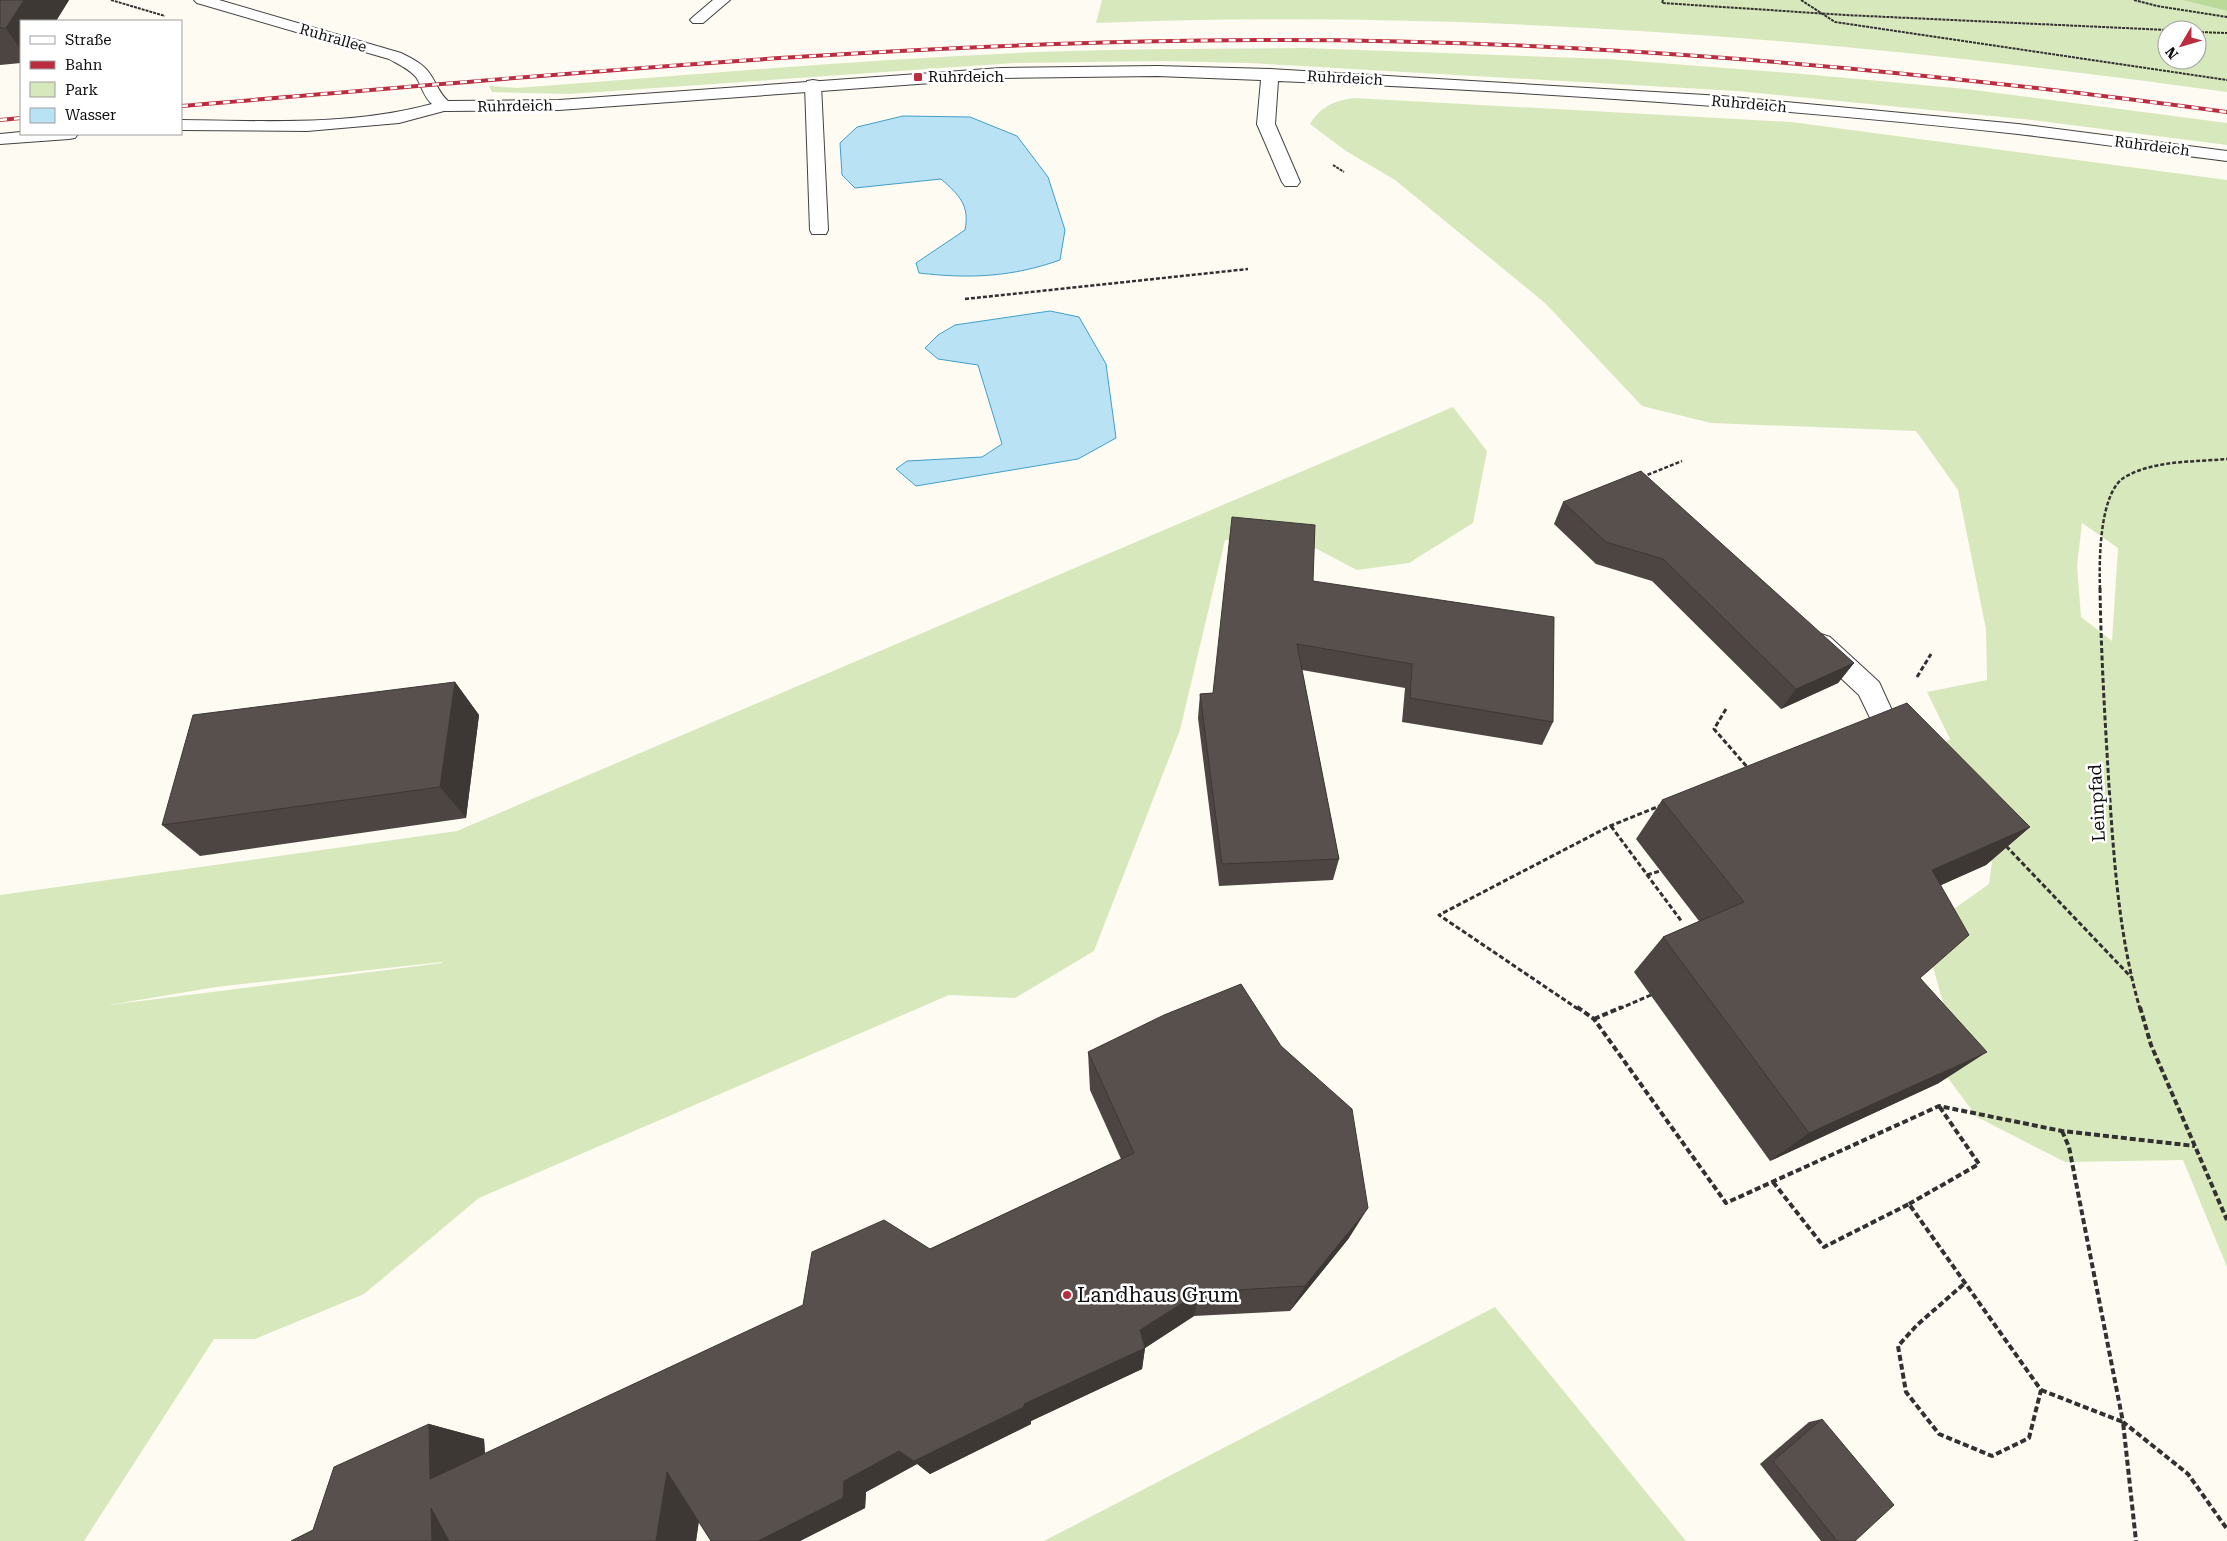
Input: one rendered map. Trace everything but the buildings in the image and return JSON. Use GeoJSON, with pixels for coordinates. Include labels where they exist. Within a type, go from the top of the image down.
{"type":"FeatureCollection","features":[{"type":"Feature","properties":{"kind":"street","name":"Ruhrallee"},"geometry":{"type":"LineString","coordinates":[[202,0],[395,56],[412,65],[423,75],[433,96],[444,106]]}},
{"type":"Feature","properties":{"kind":"street"},"geometry":{"type":"LineString","coordinates":[[698,20],[722,0]]}},
{"type":"Feature","properties":{"kind":"street","name":"Ruhrdeich"},"geometry":{"type":"LineString","coordinates":[[182,125],[307,126],[399,118],[444,106],[559,105],[918,77],[1040,72],[1157,71],[1270,74],[1722,101],[1990,126],[2227,156]]}},
{"type":"Feature","properties":{"kind":"street"},"geometry":{"type":"LineString","coordinates":[[1270,74],[1266,124],[1291,182]]}},
{"type":"Feature","properties":{"kind":"street"},"geometry":{"type":"LineString","coordinates":[[813,85],[819,230]]}},
{"type":"Feature","properties":{"kind":"street"},"geometry":{"type":"LineString","coordinates":[[0,139],[55,135]]}},
{"type":"Feature","properties":{"kind":"street"},"geometry":{"type":"LineString","coordinates":[[1804,628],[1870,689],[1882,716]]}},
{"type":"Feature","properties":{"kind":"path"},"geometry":{"type":"LineString","coordinates":[[1663,0],[1662,3],[1820,14],[2157,29]]}},
{"type":"Feature","properties":{"kind":"path"},"geometry":{"type":"LineString","coordinates":[[1800,0],[1835,22],[2227,80]]}},
{"type":"Feature","properties":{"kind":"path"},"geometry":{"type":"LineString","coordinates":[[2134,0],[2157,6],[2227,17]]}},
{"type":"Feature","properties":{"kind":"path"},"geometry":{"type":"LineString","coordinates":[[2207,32],[2227,33]]}},
{"type":"Feature","properties":{"kind":"path"},"geometry":{"type":"LineString","coordinates":[[965,299],[1248,269]]}},
{"type":"Feature","properties":{"kind":"path","name":"Leinpfad"},"geometry":{"type":"LineString","coordinates":[[2227,459],[2148,468],[2124,477],[2114,488],[2107,504],[2101,534],[2099,560],[2101,661],[2114,862],[2131,977],[2150,1045],[2227,1220]]}},
{"type":"Feature","properties":{"kind":"path"},"geometry":{"type":"LineString","coordinates":[[1634,480],[1682,461]]}},
{"type":"Feature","properties":{"kind":"path"},"geometry":{"type":"LineString","coordinates":[[1726,709],[1714,729],[1748,769]]}},
{"type":"Feature","properties":{"kind":"path"},"geometry":{"type":"LineString","coordinates":[[1740,772],[1758,765]]}},
{"type":"Feature","properties":{"kind":"path"},"geometry":{"type":"LineString","coordinates":[[1670,801],[1610,826],[1439,915],[1594,1019],[1726,1203],[1939,1106],[2062,1131],[2195,1146]]}},
{"type":"Feature","properties":{"kind":"path"},"geometry":{"type":"LineString","coordinates":[[1610,826],[1682,922]]}},
{"type":"Feature","properties":{"kind":"path"},"geometry":{"type":"LineString","coordinates":[[2004,843],[2131,977]]}},
{"type":"Feature","properties":{"kind":"path"},"geometry":{"type":"LineString","coordinates":[[1647,876],[1660,870]]}},
{"type":"Feature","properties":{"kind":"path"},"geometry":{"type":"LineString","coordinates":[[1594,1019],[1651,995]]}},
{"type":"Feature","properties":{"kind":"path"},"geometry":{"type":"LineString","coordinates":[[1773,1182],[1824,1247],[1909,1204],[1979,1164],[1939,1106]]}},
{"type":"Feature","properties":{"kind":"path"},"geometry":{"type":"LineString","coordinates":[[2062,1131],[2068,1147],[2123,1422],[2136,1541]]}},
{"type":"Feature","properties":{"kind":"path"},"geometry":{"type":"LineString","coordinates":[[1909,1204],[2041,1390],[2123,1422],[2188,1474],[2227,1529]]}},
{"type":"Feature","properties":{"kind":"path"},"geometry":{"type":"LineString","coordinates":[[1965,1283],[1917,1325],[1898,1346],[1906,1392],[1939,1434],[1992,1456],[2028,1438],[2041,1390]]}},
{"type":"Feature","properties":{"kind":"green space"},"geometry":{"type":"Polygon","coordinates":[[[1102,0],[2182,0],[2227,11],[2227,92],[2087,73],[1946,57],[1663,32],[1380,20],[1096,23],[1102,0]]]}},
{"type":"Feature","properties":{"kind":"green space"},"geometry":{"type":"Polygon","coordinates":[[[2182,0],[2227,0],[2227,11],[2182,0]]]}},
{"type":"Feature","properties":{"kind":"green space"},"geometry":{"type":"Polygon","coordinates":[[[1305,48],[1608,59],[1966,89],[2227,123],[2227,145],[2032,120],[1737,91],[1248,63],[1164,61],[1014,63],[569,94],[492,92],[489,86],[517,88],[974,55],[1106,50],[1305,48]]]}},
{"type":"Feature","properties":{"kind":"green space"},"geometry":{"type":"Polygon","coordinates":[[[1347,99],[1791,122],[2227,180],[2227,1267],[2183,1160],[2065,1162],[1977,1117],[1912,1030],[1945,1010],[1923,931],[1989,884],[1992,862],[1906,770],[1950,739],[1927,692],[1987,680],[1986,629],[1958,490],[1916,431],[1711,423],[1642,406],[1545,303],[1395,180],[1346,151],[1310,124],[1323,109],[1347,99]],[[2082,523],[2077,566],[2081,617],[2112,641],[2118,548],[2082,523]]]}},
{"type":"Feature","properties":{"kind":"green space"},"geometry":{"type":"Polygon","coordinates":[[[1453,407],[1487,451],[1473,523],[1409,563],[1357,570],[1311,546],[1225,540],[1180,730],[1094,951],[1015,998],[949,995],[479,1198],[364,1294],[255,1339],[214,1339],[84,1541],[0,1541],[0,895],[457,831],[1453,407]],[[442,963],[216,987],[109,1005],[442,963]]]}},
{"type":"Feature","properties":{"kind":"green space"},"geometry":{"type":"Polygon","coordinates":[[[1495,1307],[1686,1541],[1044,1541],[1495,1307]]]}},
{"type":"Feature","properties":{"kind":"water"},"geometry":{"type":"Polygon","coordinates":[[[903,116],[970,117],[1017,136],[1048,177],[1065,230],[1060,260],[1025,270],[991,275],[956,276],[919,273],[916,263],[965,230],[966,214],[962,201],[941,179],[855,188],[842,175],[840,143],[857,127],[903,116]]]}},
{"type":"Feature","properties":{"kind":"water"},"geometry":{"type":"Polygon","coordinates":[[[1050,311],[1079,317],[1106,364],[1116,438],[1078,459],[916,486],[896,469],[907,461],[982,457],[1002,444],[978,365],[938,359],[925,348],[938,335],[955,325],[1050,311]]]}},
{"type":"Feature","properties":{"kind":"railway"},"geometry":{"type":"LineString","coordinates":[[182,106],[585,72],[855,53],[1126,42],[1261,40],[1382,41],[1625,51],[1866,70],[1987,82],[2227,112]]}},
{"type":"Feature","properties":{"kind":"railway"},"geometry":{"type":"LineString","coordinates":[[0,120],[20,118]]}},
{"type":"Feature","properties":{"kind":"place","name":"Ruhrdeich"},"geometry":{"type":"Point","coordinates":[918,77]}},
{"type":"Feature","properties":{"kind":"place","name":"Landhaus Grum"},"geometry":{"type":"Point","coordinates":[1067,1295]}}]}
